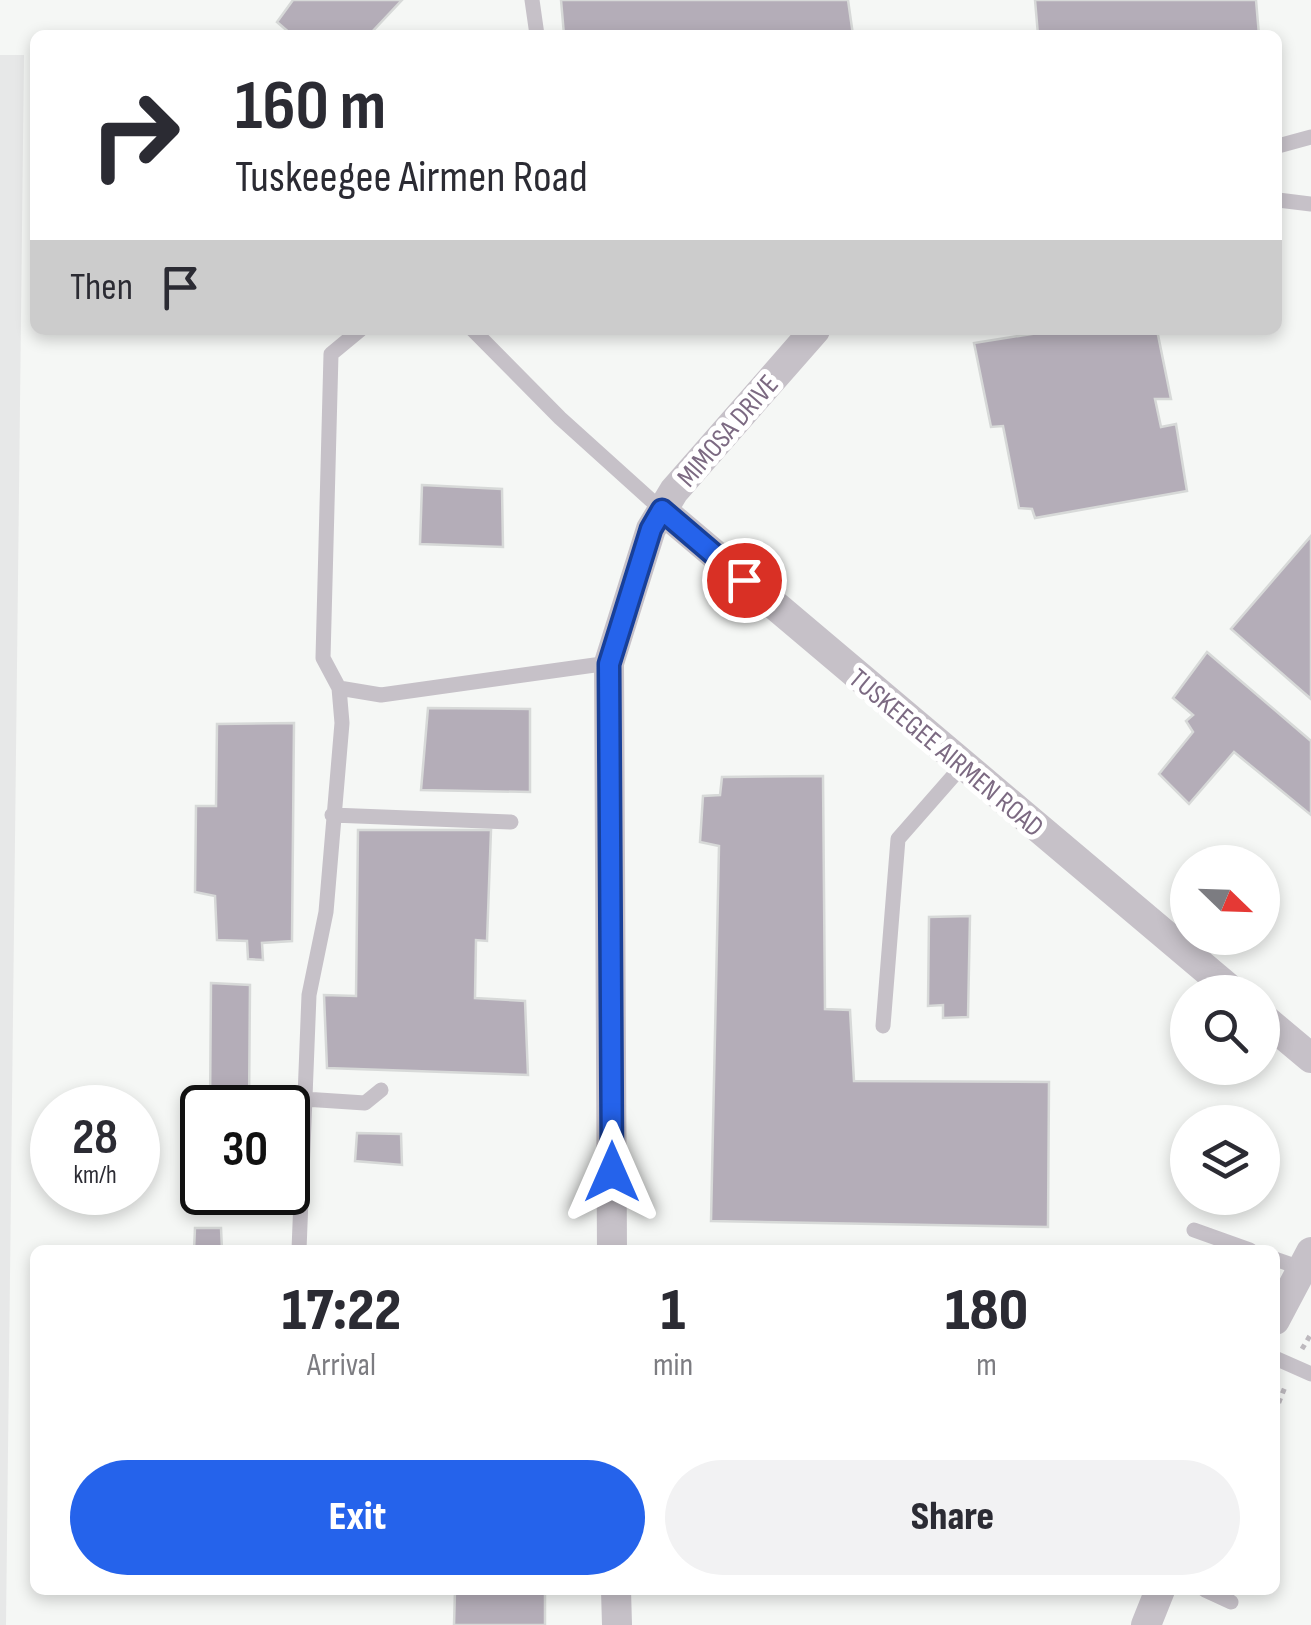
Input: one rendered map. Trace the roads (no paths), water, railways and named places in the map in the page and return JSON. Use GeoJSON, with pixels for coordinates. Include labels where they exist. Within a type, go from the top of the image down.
{"type":"FeatureCollection","features":[{"type":"Feature","properties":{"kind":"street","name":"MIMOSA DRIVE"},"geometry":{"type":"LineString","coordinates":[[612,1245],[609,664],[651,529],[662,510],[674,491],[811,335]]}},
{"type":"Feature","properties":{"kind":"street","name":"TUSKEEGEE AIRMEN ROAD"},"geometry":{"type":"LineString","coordinates":[[662,510],[1213,975]]}},
{"type":"Feature","properties":{"kind":"street"},"geometry":{"type":"LineString","coordinates":[[1280,1032],[1311,1058]]}},
{"type":"Feature","properties":{"kind":"street"},"geometry":{"type":"LineString","coordinates":[[1280,1306],[1296,1260]]}},
{"type":"Feature","properties":{"kind":"street"},"geometry":{"type":"LineString","coordinates":[[616,1595],[617,1625]]}},
{"type":"Feature","properties":{"kind":"street"},"geometry":{"type":"LineString","coordinates":[[1146,1625],[1158,1595]]}},
{"type":"Feature","properties":{"kind":"lane"},"geometry":{"type":"LineString","coordinates":[[532,0],[536,30]]}},
{"type":"Feature","properties":{"kind":"lane"},"geometry":{"type":"LineString","coordinates":[[1282,145],[1311,137]]}},
{"type":"Feature","properties":{"kind":"lane"},"geometry":{"type":"LineString","coordinates":[[1282,200],[1311,204]]}},
{"type":"Feature","properties":{"kind":"lane"},"geometry":{"type":"LineString","coordinates":[[305,1085],[309,996],[326,912],[342,723],[339,688],[322,658],[331,354],[354,335]]}},
{"type":"Feature","properties":{"kind":"lane"},"geometry":{"type":"LineString","coordinates":[[477,335],[560,418],[662,510]]}},
{"type":"Feature","properties":{"kind":"lane"},"geometry":{"type":"LineString","coordinates":[[339,688],[382,695],[609,664]]}},
{"type":"Feature","properties":{"kind":"lane"},"geometry":{"type":"LineString","coordinates":[[882,1026],[898,838],[962,766]]}},
{"type":"Feature","properties":{"kind":"lane"},"geometry":{"type":"LineString","coordinates":[[332,814],[511,822]]}},
{"type":"Feature","properties":{"kind":"lane"},"geometry":{"type":"LineString","coordinates":[[310,1099],[365,1104],[381,1090]]}},
{"type":"Feature","properties":{"kind":"lane"},"geometry":{"type":"LineString","coordinates":[[299,1245],[300,1215]]}},
{"type":"Feature","properties":{"kind":"lane"},"geometry":{"type":"LineString","coordinates":[[1194,1230],[1236,1245]]}},
{"type":"Feature","properties":{"kind":"lane"},"geometry":{"type":"LineString","coordinates":[[1280,1360],[1311,1374]]}},
{"type":"Feature","properties":{"kind":"lane"},"geometry":{"type":"LineString","coordinates":[[1216,1595],[1231,1602]]}}]}
